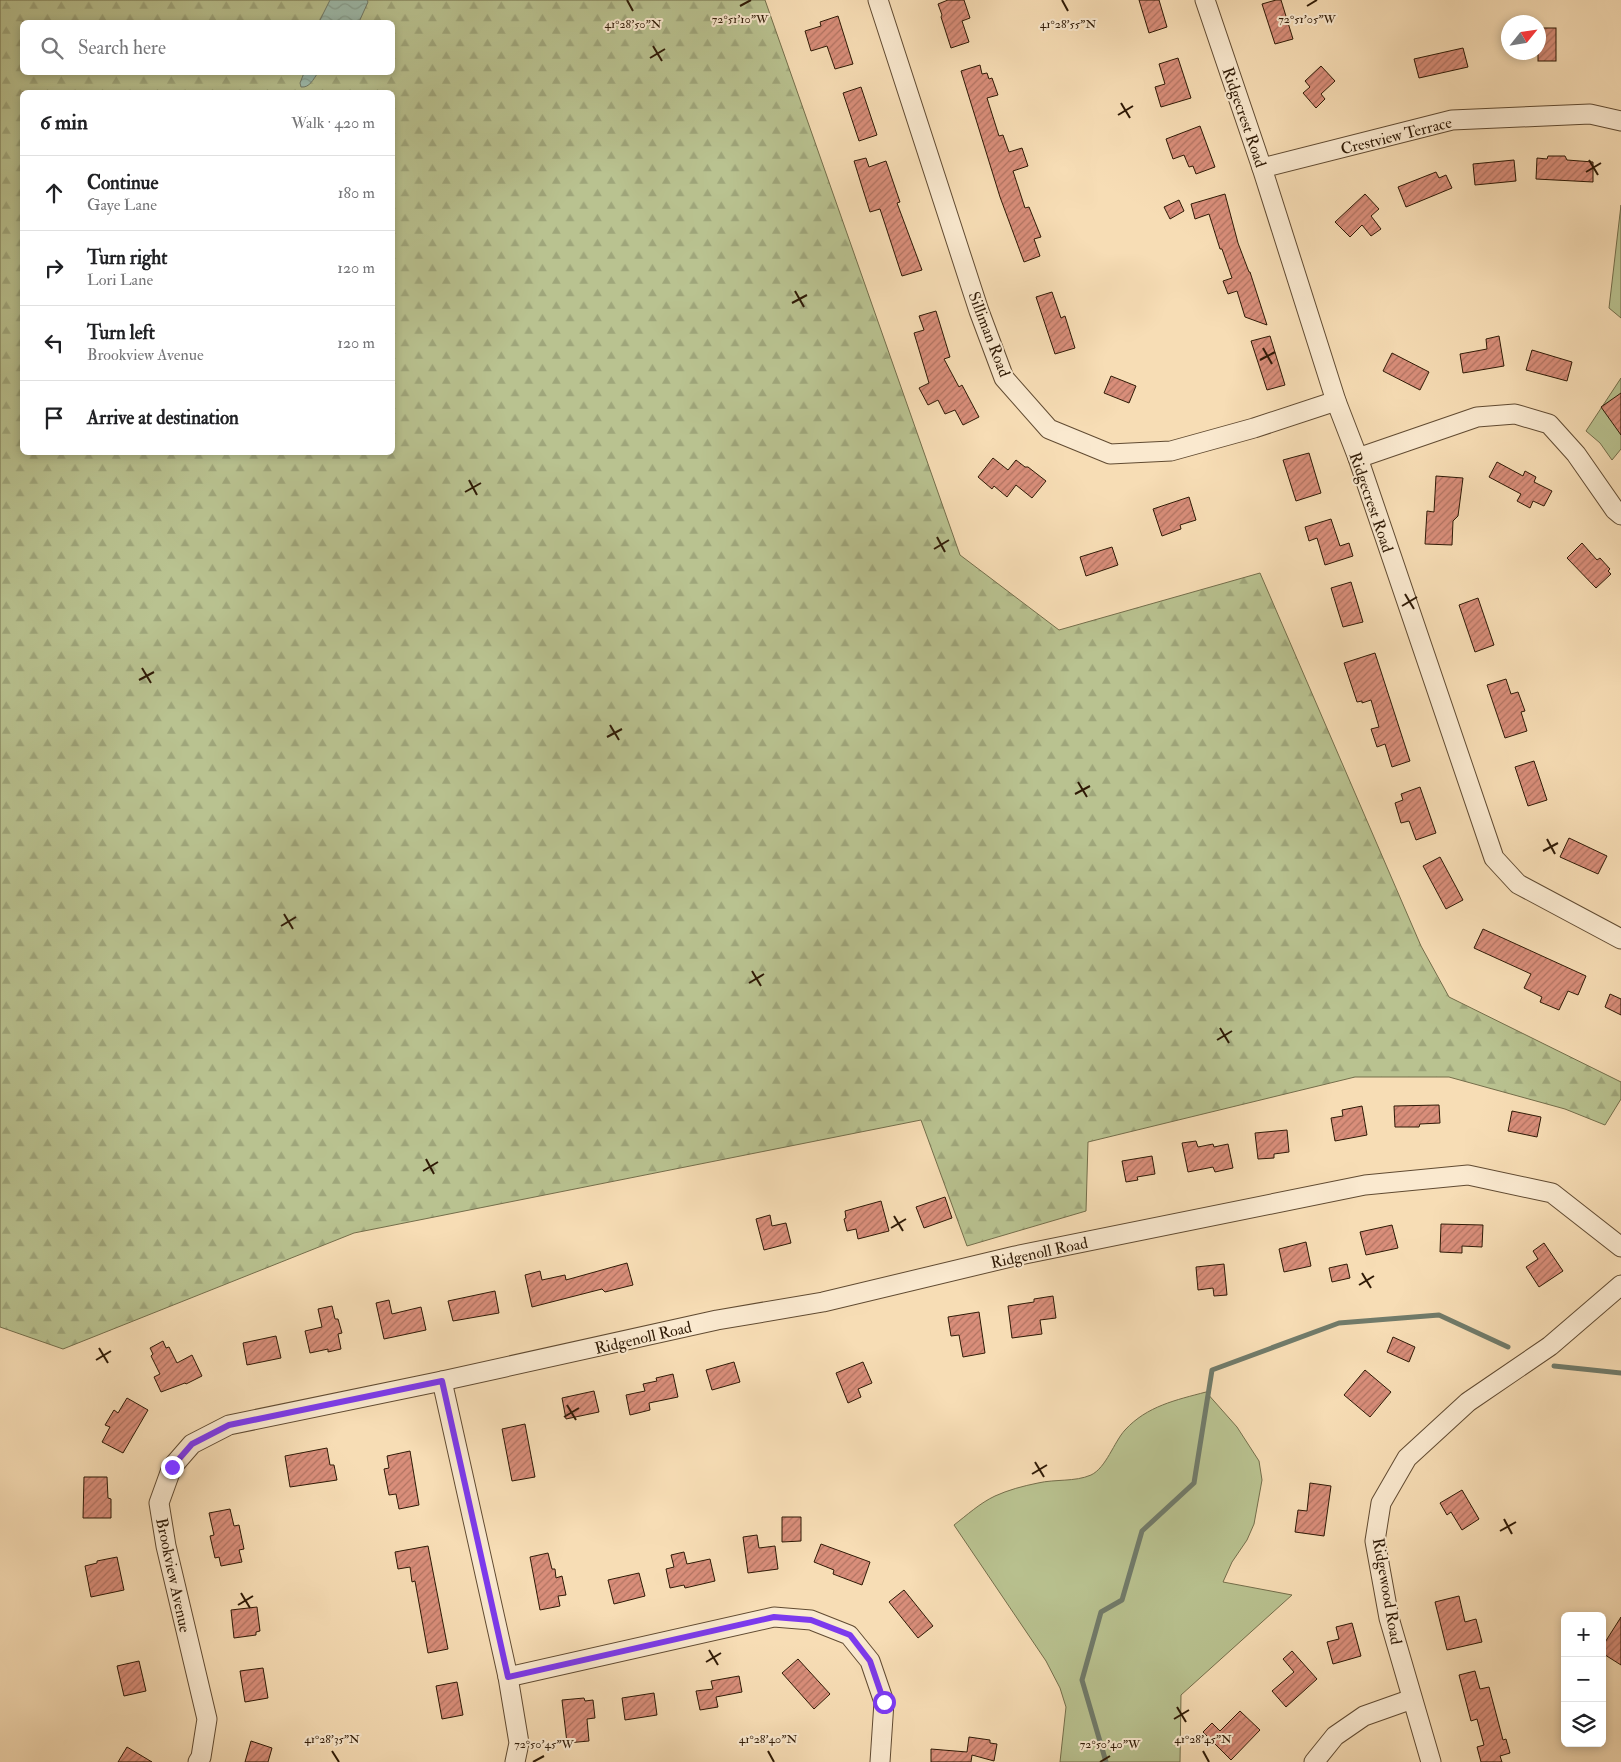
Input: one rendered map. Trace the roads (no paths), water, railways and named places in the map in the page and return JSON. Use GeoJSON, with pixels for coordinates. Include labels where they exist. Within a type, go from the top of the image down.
{"type":"FeatureCollection","features":[{"type":"Feature","properties":{"kind":"street","name":"Silliman Road"},"geometry":{"type":"LineString","coordinates":[[878,0],[979,311],[1004,378],[1049,429],[1110,454],[1171,452],[1254,428],[1336,401]]}},
{"type":"Feature","properties":{"kind":"street","name":"Ridgecrest Road"},"geometry":{"type":"LineString","coordinates":[[1206,0],[1336,401],[1358,458],[1494,858],[1518,884],[1621,939]]}},
{"type":"Feature","properties":{"kind":"street","name":"Crestview Terrace"},"geometry":{"type":"LineString","coordinates":[[1262,168],[1452,120],[1590,114],[1621,121]]}},
{"type":"Feature","properties":{"kind":"street"},"geometry":{"type":"LineString","coordinates":[[1358,458],[1477,417],[1515,414],[1549,424],[1576,454],[1621,516]]}},
{"type":"Feature","properties":{"kind":"street","name":"Ridgenoll Road"},"geometry":{"type":"LineString","coordinates":[[442,1381],[717,1320],[823,1302],[1015,1256],[1365,1185],[1468,1175],[1552,1193],[1621,1247]]}},
{"type":"Feature","properties":{"kind":"street","name":"Ridgewood Road"},"geometry":{"type":"LineString","coordinates":[[1431,1762],[1389,1618],[1375,1541],[1381,1503],[1407,1458],[1468,1402],[1550,1346],[1621,1285]]}},
{"type":"Feature","properties":{"kind":"street"},"geometry":{"type":"LineString","coordinates":[[442,1381],[508,1677],[519,1743],[515,1762]]}},
{"type":"Feature","properties":{"kind":"street","name":"Brookview Avenue"},"geometry":{"type":"LineString","coordinates":[[198,1762],[201,1757],[207,1719],[166,1546],[159,1503],[172,1467],[192,1444],[229,1425],[442,1381]]}},
{"type":"Feature","properties":{"kind":"street"},"geometry":{"type":"LineString","coordinates":[[508,1677],[774,1617],[811,1620],[850,1635],[870,1661],[884,1702],[880,1762]]}},
{"type":"Feature","properties":{"kind":"street"},"geometry":{"type":"LineString","coordinates":[[1314,1762],[1335,1736],[1364,1716],[1412,1699]]}},
{"type":"Feature","properties":{"kind":"water"},"geometry":{"type":"Polygon","coordinates":[[[330,0],[367,0],[368,2],[360,20],[320,20],[330,0]]]}},
{"type":"Feature","properties":{"kind":"water"},"geometry":{"type":"Polygon","coordinates":[[[303,75],[317,75],[309,85],[301,87],[300,83],[303,75]]]}},
{"type":"Feature","properties":{"kind":"waterway"},"geometry":{"type":"LineString","coordinates":[[1106,1762],[1082,1680],[1101,1612],[1122,1600],[1142,1531],[1194,1483],[1212,1370],[1339,1323],[1439,1315],[1508,1347]]}},
{"type":"Feature","properties":{"kind":"waterway"},"geometry":{"type":"LineString","coordinates":[[1554,1366],[1621,1373]]}}]}
